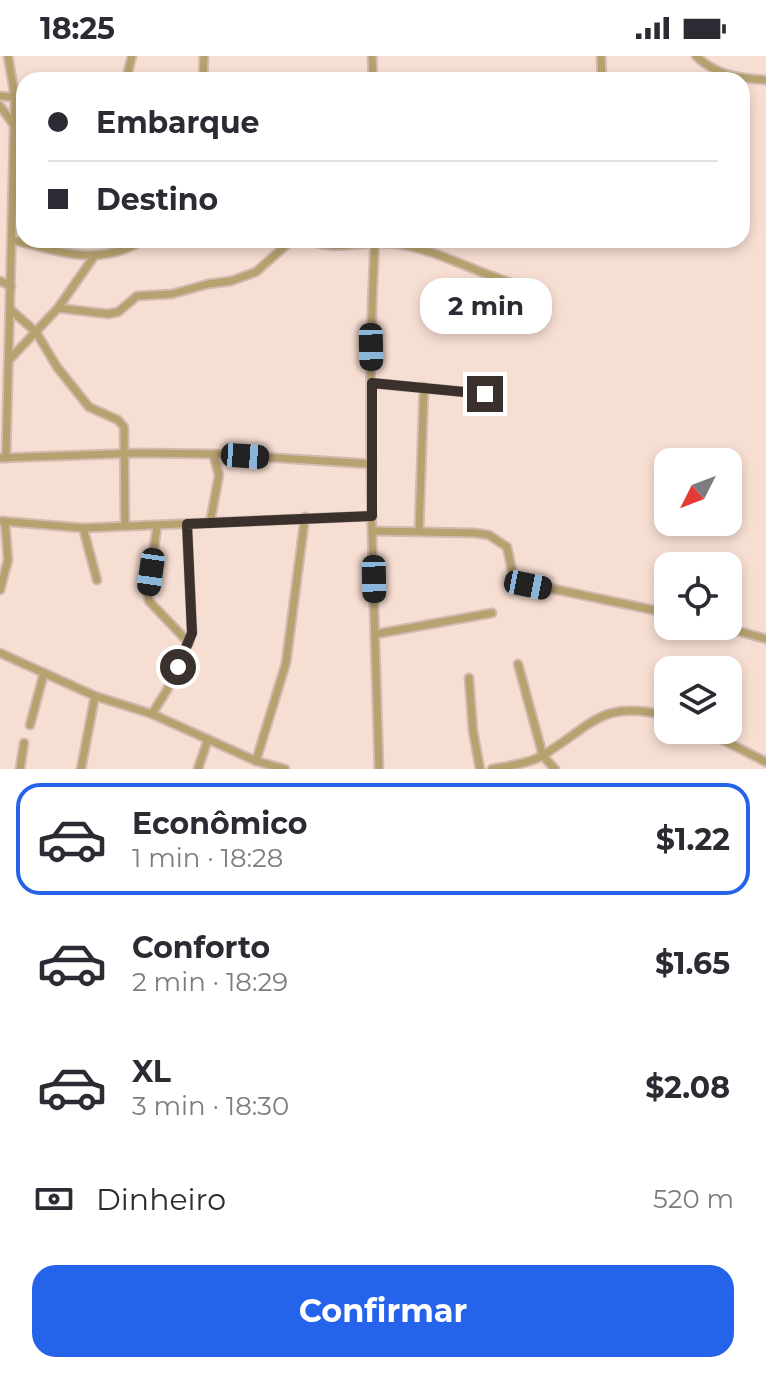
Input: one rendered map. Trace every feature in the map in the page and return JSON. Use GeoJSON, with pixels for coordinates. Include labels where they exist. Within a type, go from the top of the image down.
{"type":"FeatureCollection","features":[{"type":"Feature","properties":{"kind":"street"},"geometry":{"type":"LineString","coordinates":[[8,56],[15,97],[11,310],[4,348],[9,360],[3,458],[124,453],[213,454],[372,464]]}},
{"type":"Feature","properties":{"kind":"street"},"geometry":{"type":"LineString","coordinates":[[696,56],[715,72]]}},
{"type":"Feature","properties":{"kind":"street"},"geometry":{"type":"LineString","coordinates":[[0,96],[15,97]]}},
{"type":"Feature","properties":{"kind":"street"},"geometry":{"type":"LineString","coordinates":[[0,106],[14,125]]}},
{"type":"Feature","properties":{"kind":"street"},"geometry":{"type":"LineString","coordinates":[[12,240],[16,241]]}},
{"type":"Feature","properties":{"kind":"street"},"geometry":{"type":"LineString","coordinates":[[48,248],[93,258],[120,248]]}},
{"type":"Feature","properties":{"kind":"street"},"geometry":{"type":"LineString","coordinates":[[58,308],[108,314],[118,312],[137,296],[172,294],[256,272],[281,248]]}},
{"type":"Feature","properties":{"kind":"street"},"geometry":{"type":"LineString","coordinates":[[375,248],[371,308],[372,516],[379,769]]}},
{"type":"Feature","properties":{"kind":"street"},"geometry":{"type":"LineString","coordinates":[[420,248],[512,283]]}},
{"type":"Feature","properties":{"kind":"street"},"geometry":{"type":"LineString","coordinates":[[9,360],[58,308],[93,258]]}},
{"type":"Feature","properties":{"kind":"street"},"geometry":{"type":"LineString","coordinates":[[0,281],[11,286]]}},
{"type":"Feature","properties":{"kind":"street"},"geometry":{"type":"LineString","coordinates":[[11,310],[36,332],[57,367],[89,407],[118,420],[124,427],[125,526]]}},
{"type":"Feature","properties":{"kind":"street"},"geometry":{"type":"LineString","coordinates":[[372,383],[485,394]]}},
{"type":"Feature","properties":{"kind":"street"},"geometry":{"type":"LineString","coordinates":[[419,531],[424,387]]}},
{"type":"Feature","properties":{"kind":"street"},"geometry":{"type":"LineString","coordinates":[[0,430],[5,416]]}},
{"type":"Feature","properties":{"kind":"street"},"geometry":{"type":"LineString","coordinates":[[210,523],[219,475],[213,454]]}},
{"type":"Feature","properties":{"kind":"street"},"geometry":{"type":"LineString","coordinates":[[0,590],[8,560],[3,521],[83,528],[372,516]]}},
{"type":"Feature","properties":{"kind":"street"},"geometry":{"type":"LineString","coordinates":[[256,761],[286,663],[305,517]]}},
{"type":"Feature","properties":{"kind":"street"},"geometry":{"type":"LineString","coordinates":[[152,714],[167,690],[192,633],[187,524]]}},
{"type":"Feature","properties":{"kind":"street"},"geometry":{"type":"LineString","coordinates":[[157,526],[149,601],[189,643]]}},
{"type":"Feature","properties":{"kind":"street"},"geometry":{"type":"LineString","coordinates":[[83,528],[97,580]]}},
{"type":"Feature","properties":{"kind":"street"},"geometry":{"type":"LineString","coordinates":[[373,531],[489,535],[507,547],[513,575],[520,582],[654,610]]}},
{"type":"Feature","properties":{"kind":"street"},"geometry":{"type":"LineString","coordinates":[[376,634],[492,613]]}},
{"type":"Feature","properties":{"kind":"street"},"geometry":{"type":"LineString","coordinates":[[742,632],[766,639]]}},
{"type":"Feature","properties":{"kind":"street"},"geometry":{"type":"LineString","coordinates":[[0,653],[95,696],[152,714],[256,761],[285,769]]}},
{"type":"Feature","properties":{"kind":"street"},"geometry":{"type":"LineString","coordinates":[[518,664],[543,756],[555,769]]}},
{"type":"Feature","properties":{"kind":"street"},"geometry":{"type":"LineString","coordinates":[[30,725],[44,673]]}},
{"type":"Feature","properties":{"kind":"street"},"geometry":{"type":"LineString","coordinates":[[469,678],[480,769]]}},
{"type":"Feature","properties":{"kind":"street"},"geometry":{"type":"LineString","coordinates":[[81,769],[95,696]]}},
{"type":"Feature","properties":{"kind":"street"},"geometry":{"type":"LineString","coordinates":[[492,769],[543,756],[581,727],[605,714],[641,709],[654,712]]}},
{"type":"Feature","properties":{"kind":"street"},"geometry":{"type":"LineString","coordinates":[[198,769],[208,739]]}},
{"type":"Feature","properties":{"kind":"street"},"geometry":{"type":"LineString","coordinates":[[20,769],[24,743]]}},
{"type":"Feature","properties":{"kind":"street"},"geometry":{"type":"LineString","coordinates":[[731,744],[766,762]]}},
{"type":"Feature","properties":{"kind":"route"},"geometry":{"type":"LineString","coordinates":[[178,667],[192,633],[187,524],[372,516],[372,383],[485,394]]}}]}
